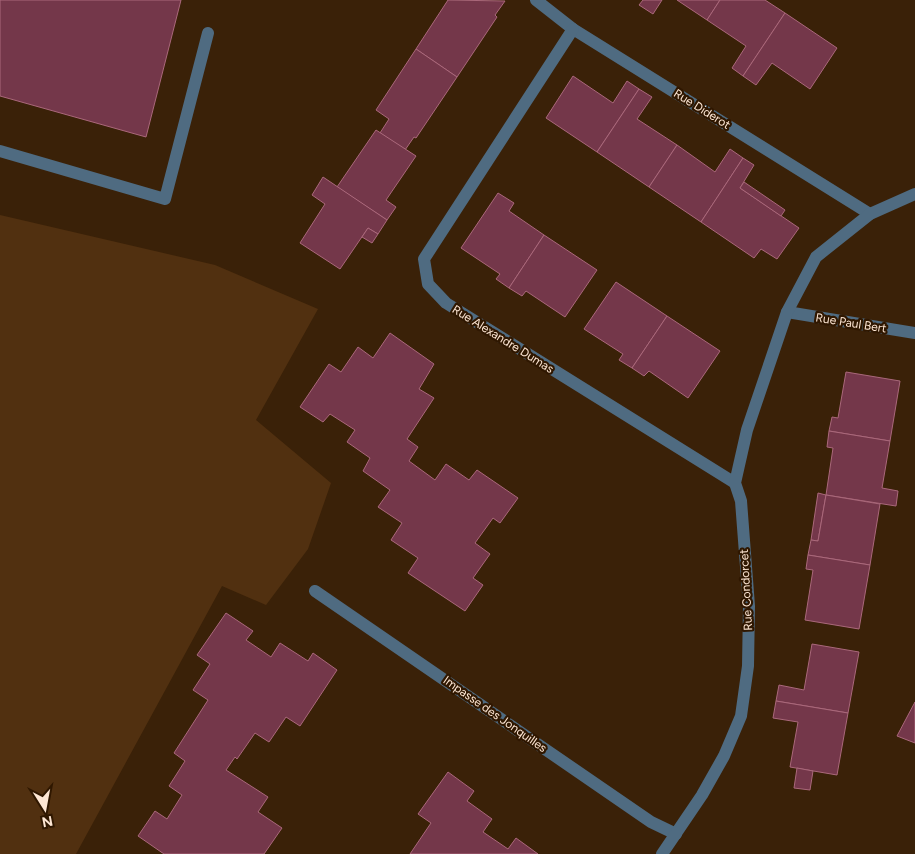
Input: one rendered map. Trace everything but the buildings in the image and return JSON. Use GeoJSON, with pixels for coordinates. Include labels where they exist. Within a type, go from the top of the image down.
{"type":"FeatureCollection","features":[{"type":"Feature","properties":{"kind":"street","name":"Rue Diderot"},"geometry":{"type":"LineString","coordinates":[[536,0],[573,29],[870,214]]}},
{"type":"Feature","properties":{"kind":"street","name":"Rue Alexandre Dumas"},"geometry":{"type":"LineString","coordinates":[[573,29],[424,259],[428,284],[446,303],[735,482]]}},
{"type":"Feature","properties":{"kind":"street"},"geometry":{"type":"LineString","coordinates":[[0,151],[165,199],[208,33]]}},
{"type":"Feature","properties":{"kind":"street","name":"Rue Condorcet"},"geometry":{"type":"LineString","coordinates":[[662,854],[724,756],[741,716],[748,666],[749,606],[741,501],[735,482],[747,430],[787,312],[816,258],[870,214],[915,194]]}},
{"type":"Feature","properties":{"kind":"street","name":"Rue Paul Bert"},"geometry":{"type":"LineString","coordinates":[[787,312],[915,333]]}},
{"type":"Feature","properties":{"kind":"street","name":"Impasse des Jonquilles"},"geometry":{"type":"LineString","coordinates":[[315,590],[651,822],[676,834]]}},
{"type":"Feature","properties":{"kind":"shaded area"},"geometry":{"type":"Polygon","coordinates":[[[0,215],[215,265],[318,309],[256,420],[331,483],[308,549],[266,605],[222,586],[76,854],[0,854],[0,215]]]}}]}
